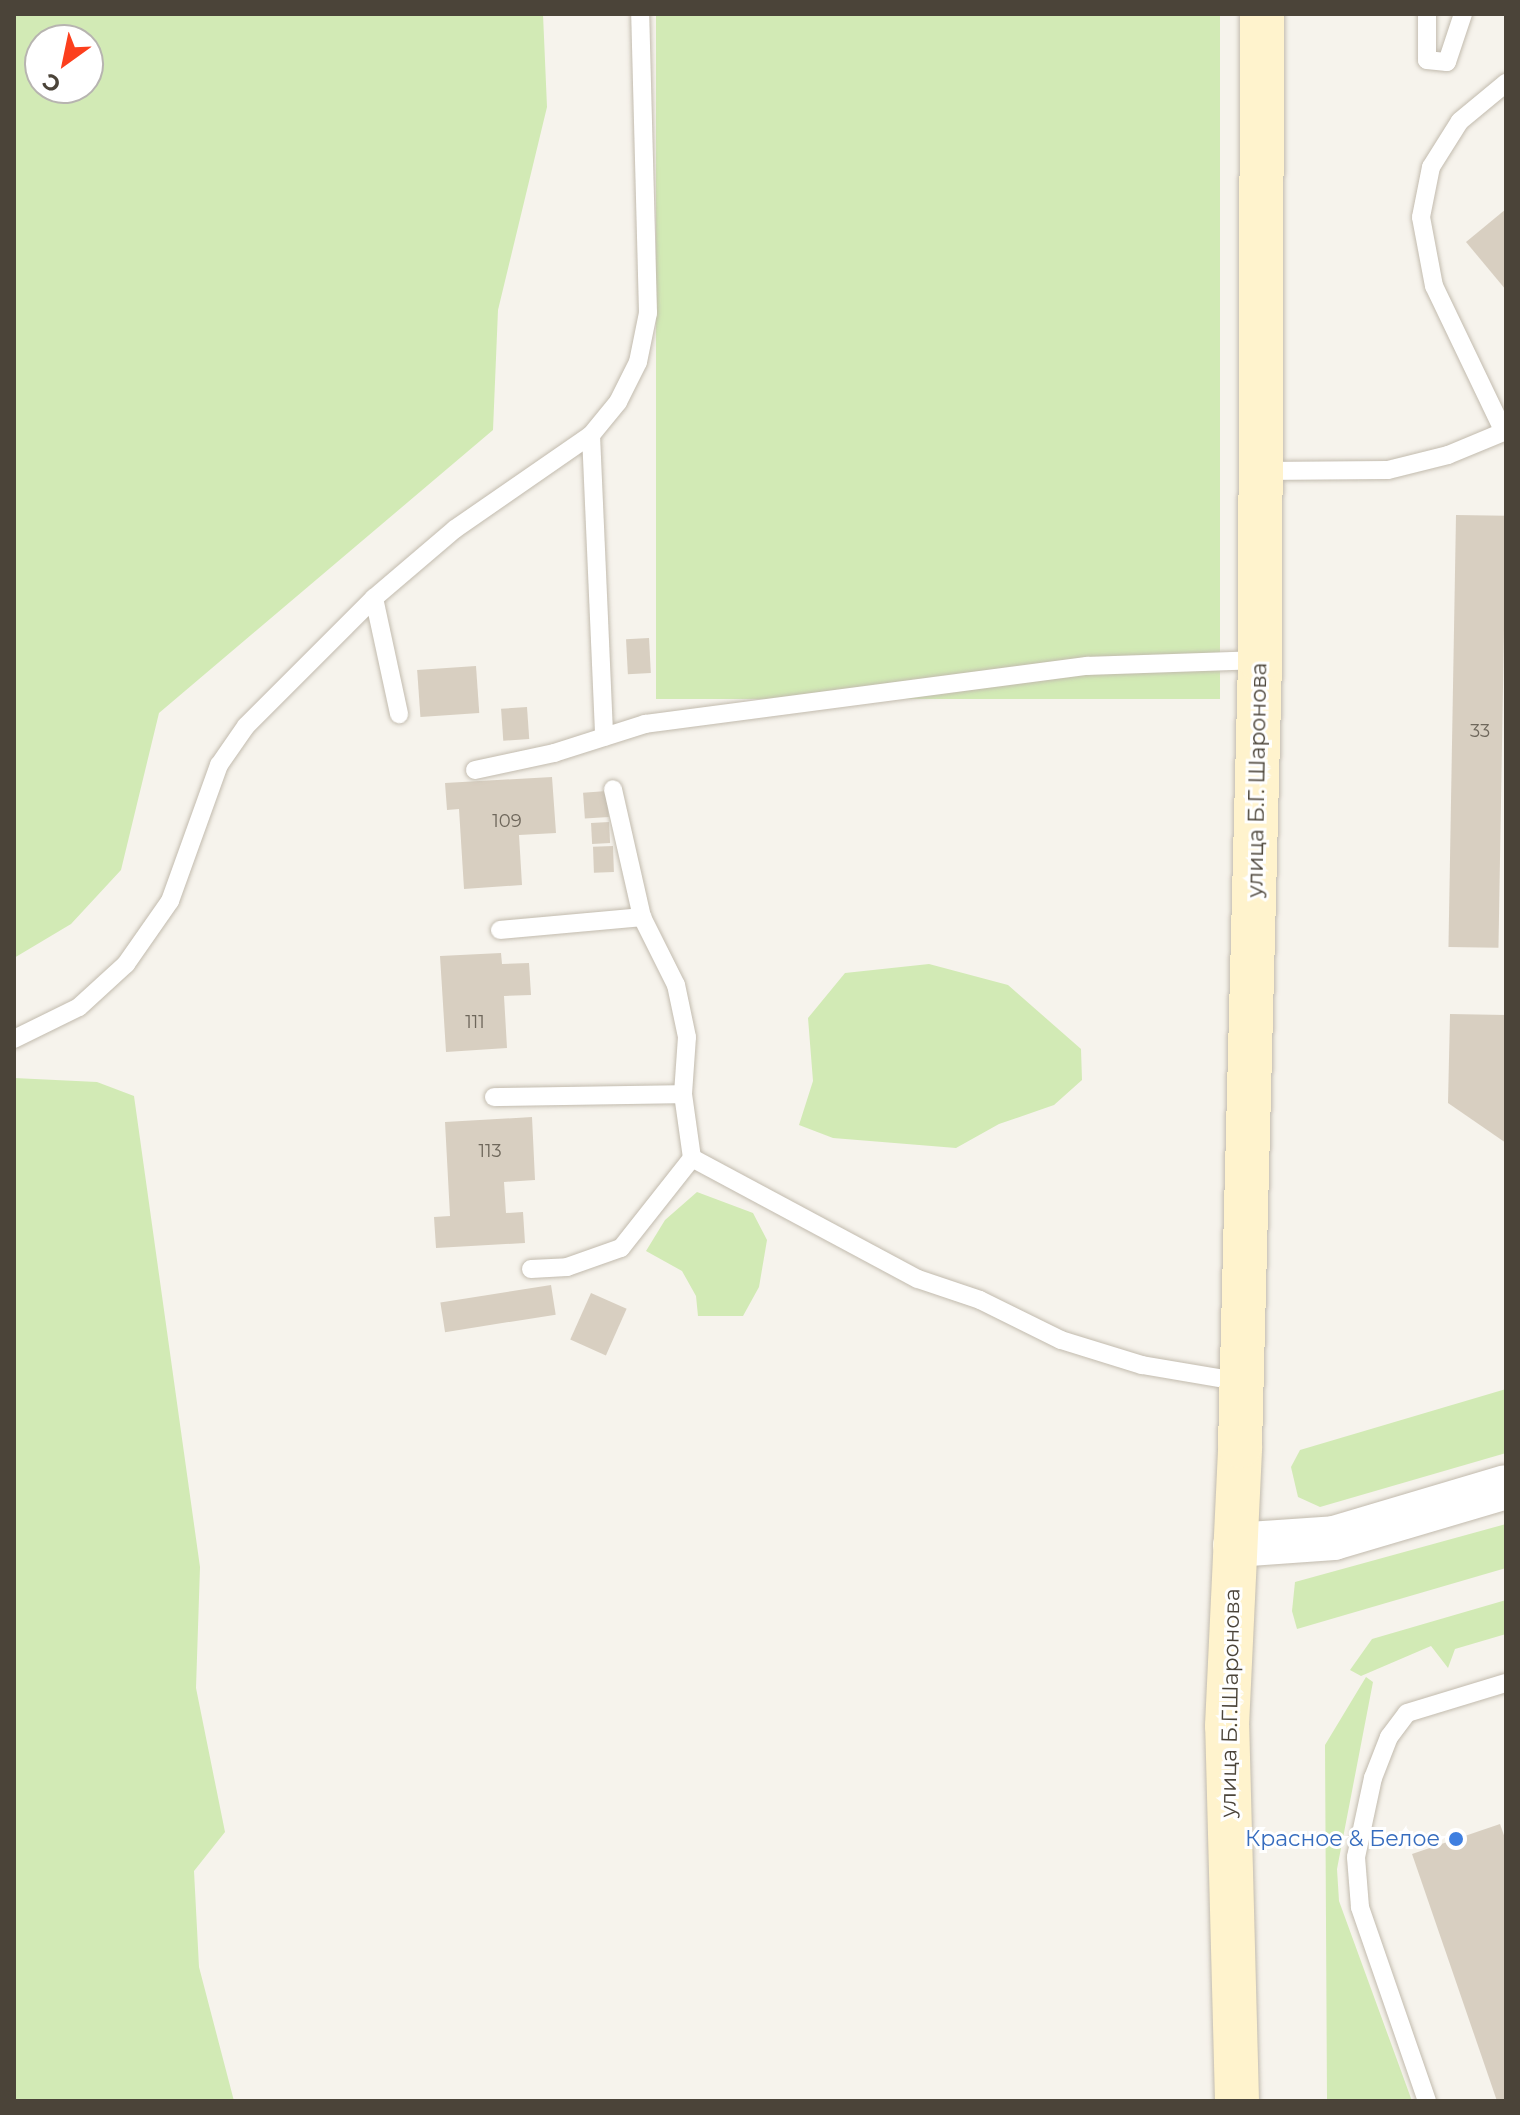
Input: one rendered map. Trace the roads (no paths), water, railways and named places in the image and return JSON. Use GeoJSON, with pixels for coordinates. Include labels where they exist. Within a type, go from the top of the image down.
{"type":"FeatureCollection","features":[{"type":"Feature","properties":{"kind":"main road","name":"улица Б.Г. Шаронова"},"geometry":{"type":"LineString","coordinates":[[1235,1545],[1260,660],[1258,471],[1262,14]]}},
{"type":"Feature","properties":{"kind":"main road","name":"улица Б.Г.Шаронова"},"geometry":{"type":"LineString","coordinates":[[1235,1545],[1227,1826],[1237,2101]]}},
{"type":"Feature","properties":{"kind":"street"},"geometry":{"type":"LineString","coordinates":[[1235,1545],[1334,1538],[1506,1487]]}},
{"type":"Feature","properties":{"kind":"lane"},"geometry":{"type":"LineString","coordinates":[[14,1039],[79,1007],[126,964],[170,901],[219,765],[246,726],[374,598],[455,529],[591,435],[618,402],[638,362],[648,313],[640,14]]}},
{"type":"Feature","properties":{"kind":"lane"},"geometry":{"type":"LineString","coordinates":[[1427,14],[1427,60],[1447,62],[1463,14]]}},
{"type":"Feature","properties":{"kind":"lane"},"geometry":{"type":"LineString","coordinates":[[1258,471],[1388,470],[1448,455],[1505,432],[1434,286],[1421,217],[1431,167],[1453,133],[1506,83]]}},
{"type":"Feature","properties":{"kind":"lane"},"geometry":{"type":"LineString","coordinates":[[591,435],[604,737]]}},
{"type":"Feature","properties":{"kind":"lane"},"geometry":{"type":"LineString","coordinates":[[374,598],[399,714]]}},
{"type":"Feature","properties":{"kind":"lane"},"geometry":{"type":"LineString","coordinates":[[475,770],[645,724],[1087,666],[1260,660]]}},
{"type":"Feature","properties":{"kind":"lane"},"geometry":{"type":"LineString","coordinates":[[531,1269],[567,1267],[621,1248],[692,1158],[683,1094],[687,1037],[676,985],[642,917],[613,789]]}},
{"type":"Feature","properties":{"kind":"lane"},"geometry":{"type":"LineString","coordinates":[[500,930],[642,917]]}},
{"type":"Feature","properties":{"kind":"lane"},"geometry":{"type":"LineString","coordinates":[[494,1097],[683,1094]]}},
{"type":"Feature","properties":{"kind":"lane"},"geometry":{"type":"LineString","coordinates":[[692,1158],[918,1279],[980,1300],[1061,1340],[1142,1365],[1242,1382]]}},
{"type":"Feature","properties":{"kind":"lane"},"geometry":{"type":"LineString","coordinates":[[1427,2101],[1360,1907],[1356,1857],[1373,1778],[1389,1737],[1407,1713],[1506,1683]]}},
{"type":"Feature","properties":{"kind":"place","name":"Красное & Белое"},"geometry":{"type":"Point","coordinates":[1456,1839]}}]}
